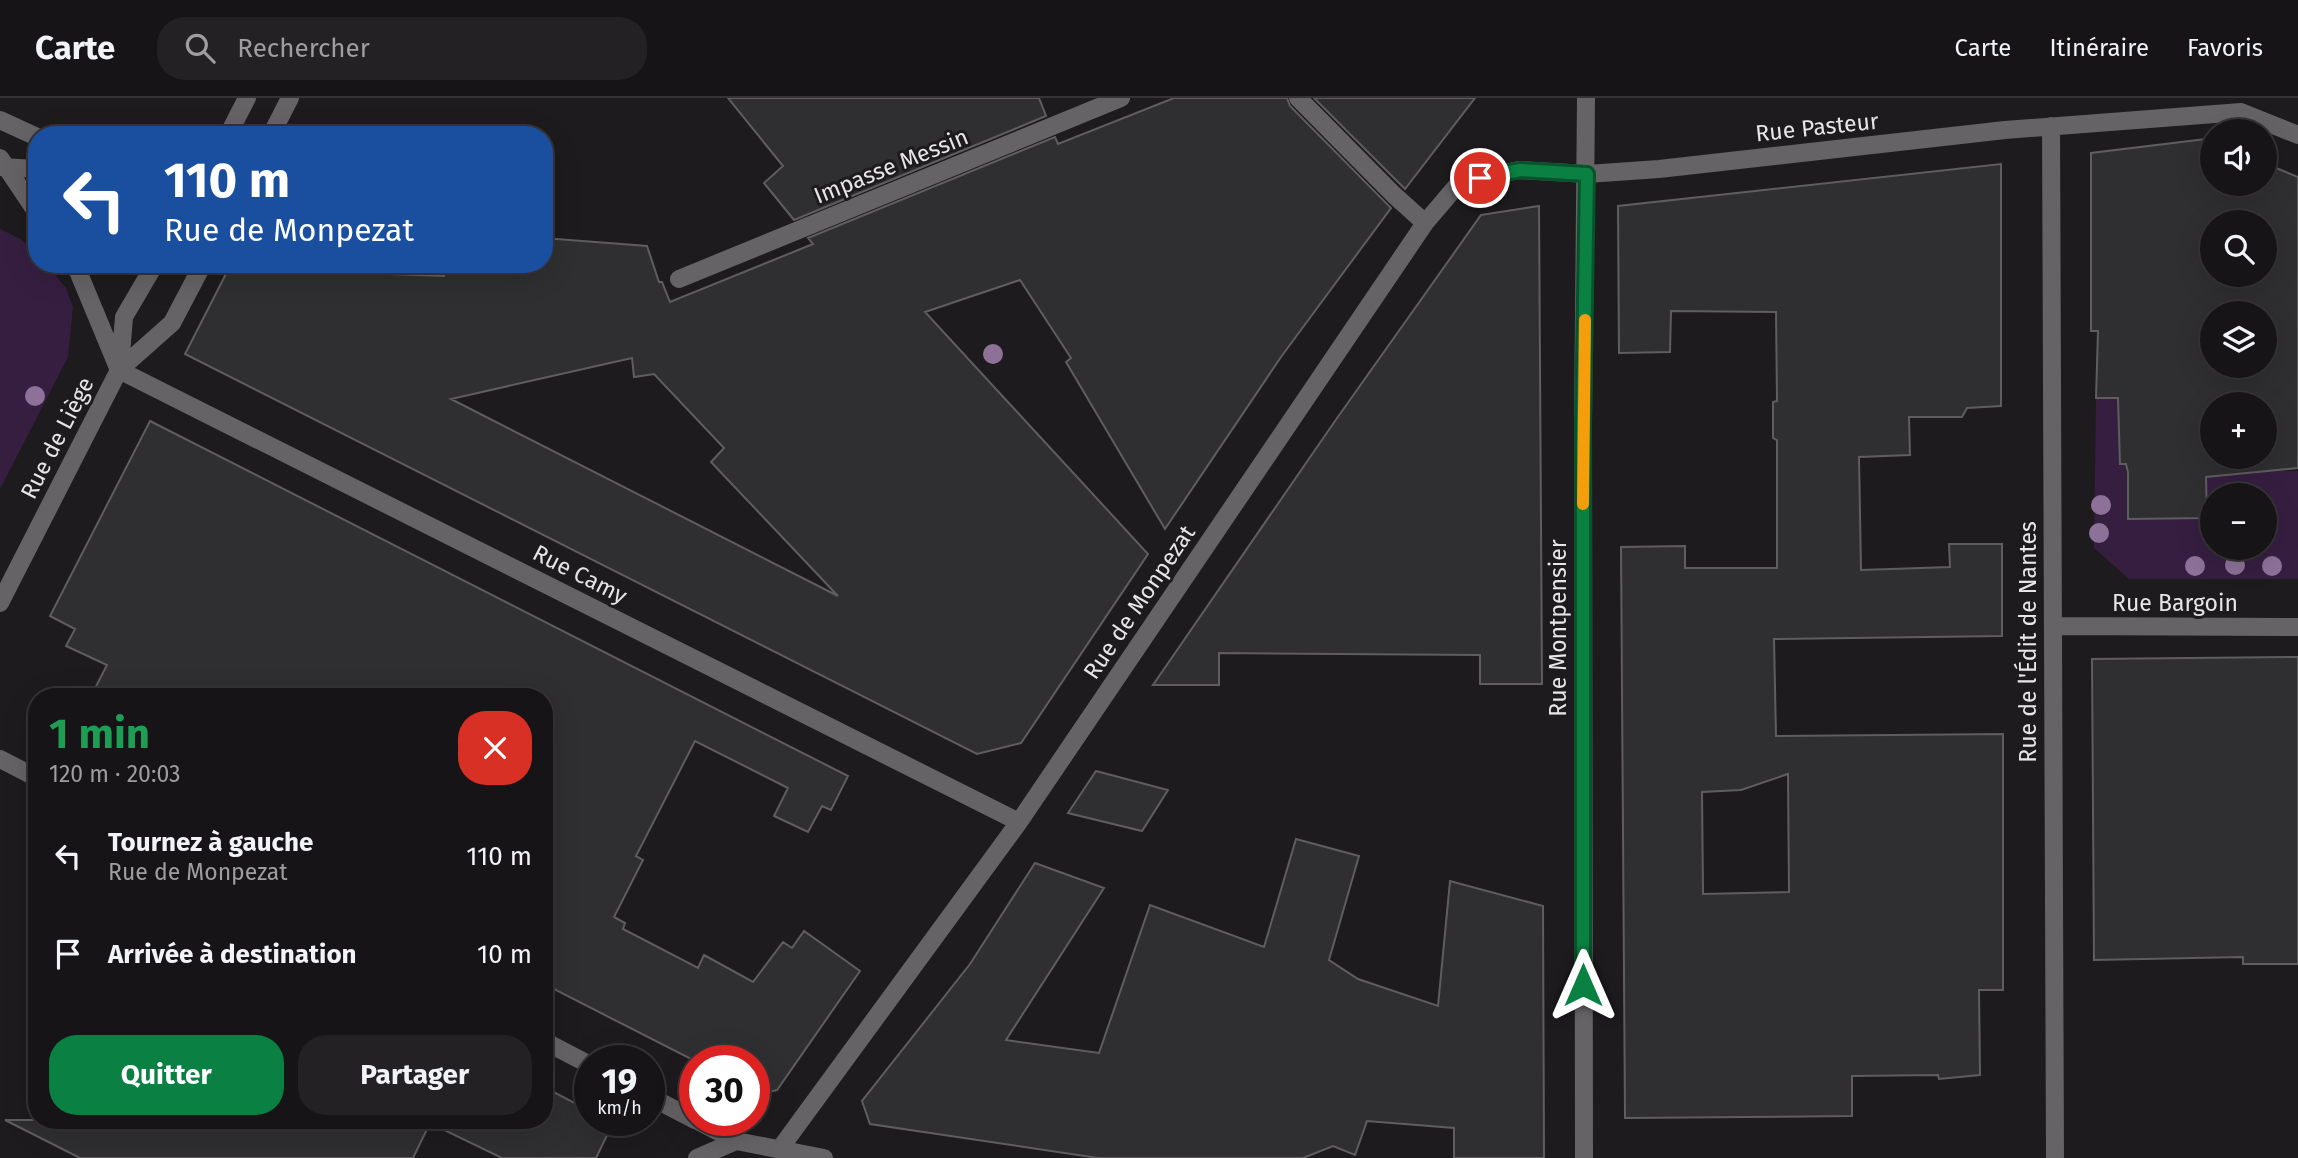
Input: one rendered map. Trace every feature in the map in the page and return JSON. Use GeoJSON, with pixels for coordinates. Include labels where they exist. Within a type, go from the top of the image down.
{"type":"FeatureCollection","features":[{"type":"Feature","properties":{"kind":"street"},"geometry":{"type":"LineString","coordinates":[[233,126],[247,98]]}},
{"type":"Feature","properties":{"kind":"street"},"geometry":{"type":"LineString","coordinates":[[275,126],[289,98]]}},
{"type":"Feature","properties":{"kind":"street","name":"Impasse Messin"},"geometry":{"type":"LineString","coordinates":[[679,279],[1121,98]]}},
{"type":"Feature","properties":{"kind":"street"},"geometry":{"type":"LineString","coordinates":[[1298,98],[1425,223]]}},
{"type":"Feature","properties":{"kind":"street","name":"Rue Montpensier"},"geometry":{"type":"LineString","coordinates":[[1584,1158],[1583,423],[1586,98]]}},
{"type":"Feature","properties":{"kind":"street","name":"Rue Pasteur"},"geometry":{"type":"LineString","coordinates":[[1587,174],[2051,126],[2241,112],[2298,135]]}},
{"type":"Feature","properties":{"kind":"street"},"geometry":{"type":"LineString","coordinates":[[0,120],[28,133]]}},
{"type":"Feature","properties":{"kind":"street","name":"Rue de l'Édit de Nantes"},"geometry":{"type":"LineString","coordinates":[[2051,126],[2055,1158]]}},
{"type":"Feature","properties":{"kind":"street"},"geometry":{"type":"LineString","coordinates":[[3,164],[28,168]]}},
{"type":"Feature","properties":{"kind":"street"},"geometry":{"type":"LineString","coordinates":[[3,164],[28,200]]}},
{"type":"Feature","properties":{"kind":"street","name":"Rue de Monpezat"},"geometry":{"type":"LineString","coordinates":[[779,1150],[1019,822],[1425,223],[1460,183],[1520,170],[1587,174]]}},
{"type":"Feature","properties":{"kind":"street"},"geometry":{"type":"LineString","coordinates":[[79,273],[119,370]]}},
{"type":"Feature","properties":{"kind":"street","name":"Rue de Liège"},"geometry":{"type":"LineString","coordinates":[[119,370],[124,317],[150,273]]}},
{"type":"Feature","properties":{"kind":"street","name":"Rue de Liège"},"geometry":{"type":"LineString","coordinates":[[0,603],[119,370],[172,323],[198,273]]}},
{"type":"Feature","properties":{"kind":"street","name":"Rue Camy"},"geometry":{"type":"LineString","coordinates":[[119,370],[1019,822]]}},
{"type":"Feature","properties":{"kind":"street","name":"Rue Bargoin"},"geometry":{"type":"LineString","coordinates":[[2053,626],[2298,627]]}},
{"type":"Feature","properties":{"kind":"street"},"geometry":{"type":"LineString","coordinates":[[0,759],[28,773]]}},
{"type":"Feature","properties":{"kind":"street"},"geometry":{"type":"LineString","coordinates":[[553,1046],[574,1057]]}},
{"type":"Feature","properties":{"kind":"street"},"geometry":{"type":"LineString","coordinates":[[726,1136],[736,1141],[824,1158]]}},
{"type":"Feature","properties":{"kind":"street"},"geometry":{"type":"LineString","coordinates":[[697,1158],[736,1141]]}},
{"type":"Feature","properties":{"kind":"shaded area"},"geometry":{"type":"Polygon","coordinates":[[[0,229],[28,246],[28,273],[54,273],[66,288],[73,307],[68,357],[0,489],[0,229]]]}},
{"type":"Feature","properties":{"kind":"shaded area"},"geometry":{"type":"Polygon","coordinates":[[[2096,398],[2127,398],[2120,464],[2126,464],[2129,519],[2200,518],[2200,560],[2277,560],[2277,483],[2206,483],[2202,470],[2298,471],[2298,579],[2129,579],[2094,548],[2096,398]]]}},
{"type":"Feature","properties":{"kind":"building"},"geometry":{"type":"Polygon","coordinates":[[[728,98],[1039,98],[1046,116],[794,220],[764,183],[783,166],[728,98]]]}},
{"type":"Feature","properties":{"kind":"building"},"geometry":{"type":"Polygon","coordinates":[[[1174,98],[1287,98],[1290,106],[1391,208],[1281,357],[1165,529],[1066,362],[1071,358],[1020,280],[925,312],[1148,554],[1021,743],[977,754],[185,354],[226,273],[444,276],[444,273],[553,273],[553,239],[647,246],[659,282],[662,282],[670,302],[813,244],[808,238],[1055,137],[1058,144],[1174,98]],[[632,358],[451,399],[838,596],[711,462],[724,448],[654,374],[634,377],[632,358]]]}},
{"type":"Feature","properties":{"kind":"building"},"geometry":{"type":"Polygon","coordinates":[[[1314,98],[1475,98],[1405,189],[1314,98]]]}},
{"type":"Feature","properties":{"kind":"building"},"geometry":{"type":"Polygon","coordinates":[[[2200,140],[2200,196],[2277,196],[2277,168],[2298,177],[2298,468],[2206,477],[2206,483],[2200,483],[2200,518],[2128,519],[2128,472],[2126,464],[2120,464],[2118,398],[2096,398],[2098,331],[2091,331],[2091,153],[2200,140]]]}},
{"type":"Feature","properties":{"kind":"building"},"geometry":{"type":"Polygon","coordinates":[[[2001,164],[2001,406],[1967,408],[1962,417],[1909,417],[1910,455],[1859,457],[1861,570],[1950,567],[1949,544],[2002,544],[2002,636],[1774,639],[1776,736],[2003,734],[2003,990],[1979,990],[1980,1075],[1939,1079],[1938,1075],[1852,1076],[1852,1116],[1625,1118],[1621,547],[1685,546],[1685,568],[1777,568],[1777,440],[1773,438],[1773,402],[1777,401],[1776,312],[1671,311],[1670,352],[1619,353],[1618,206],[2001,164]],[[1788,774],[1741,790],[1702,792],[1703,894],[1789,892],[1788,774]]]}},
{"type":"Feature","properties":{"kind":"building"},"geometry":{"type":"Polygon","coordinates":[[[1539,206],[1542,684],[1480,684],[1480,655],[1219,653],[1219,685],[1153,685],[1481,215],[1539,206]]]}},
{"type":"Feature","properties":{"kind":"building"},"geometry":{"type":"Polygon","coordinates":[[[150,421],[848,776],[831,810],[822,806],[808,832],[774,816],[788,788],[695,741],[636,856],[643,860],[614,917],[625,923],[623,929],[698,968],[704,955],[753,982],[783,942],[792,948],[804,931],[860,971],[777,1090],[770,1091],[770,1045],[679,1045],[679,1053],[553,989],[553,688],[95,688],[107,665],[66,646],[75,629],[50,616],[150,421]]]}},
{"type":"Feature","properties":{"kind":"building"},"geometry":{"type":"Polygon","coordinates":[[[2298,657],[2298,964],[2243,964],[2243,957],[2094,960],[2092,659],[2298,657]]]}},
{"type":"Feature","properties":{"kind":"building"},"geometry":{"type":"Polygon","coordinates":[[[1096,771],[1168,790],[1142,831],[1068,813],[1096,771]]]}},
{"type":"Feature","properties":{"kind":"building"},"geometry":{"type":"Polygon","coordinates":[[[1296,839],[1359,856],[1329,960],[1358,979],[1438,1006],[1450,881],[1543,906],[1544,1158],[1454,1158],[1454,1128],[1367,1121],[1355,1155],[1333,1146],[1303,1158],[1098,1158],[870,1124],[862,1101],[970,964],[1035,863],[1104,888],[1006,1040],[1099,1053],[1150,905],[1264,947],[1296,839]]]}},
{"type":"Feature","properties":{"kind":"building"},"geometry":{"type":"Polygon","coordinates":[[[553,1092],[574,1103],[574,1136],[607,1136],[596,1158],[502,1158],[442,1129],[553,1129],[553,1092]]]}},
{"type":"Feature","properties":{"kind":"building"},"geometry":{"type":"Polygon","coordinates":[[[5,1120],[28,1120],[28,1129],[427,1129],[413,1158],[80,1158],[5,1120]]]}},
{"type":"Feature","properties":{"kind":"slow traffic"},"geometry":{"type":"LineString","coordinates":[[1583,504],[1585,320]]}},
{"type":"Feature","properties":{"kind":"route"},"geometry":{"type":"LineString","coordinates":[[1480,178],[1520,170],[1587,174],[1583,423],[1583,985]]}}]}
